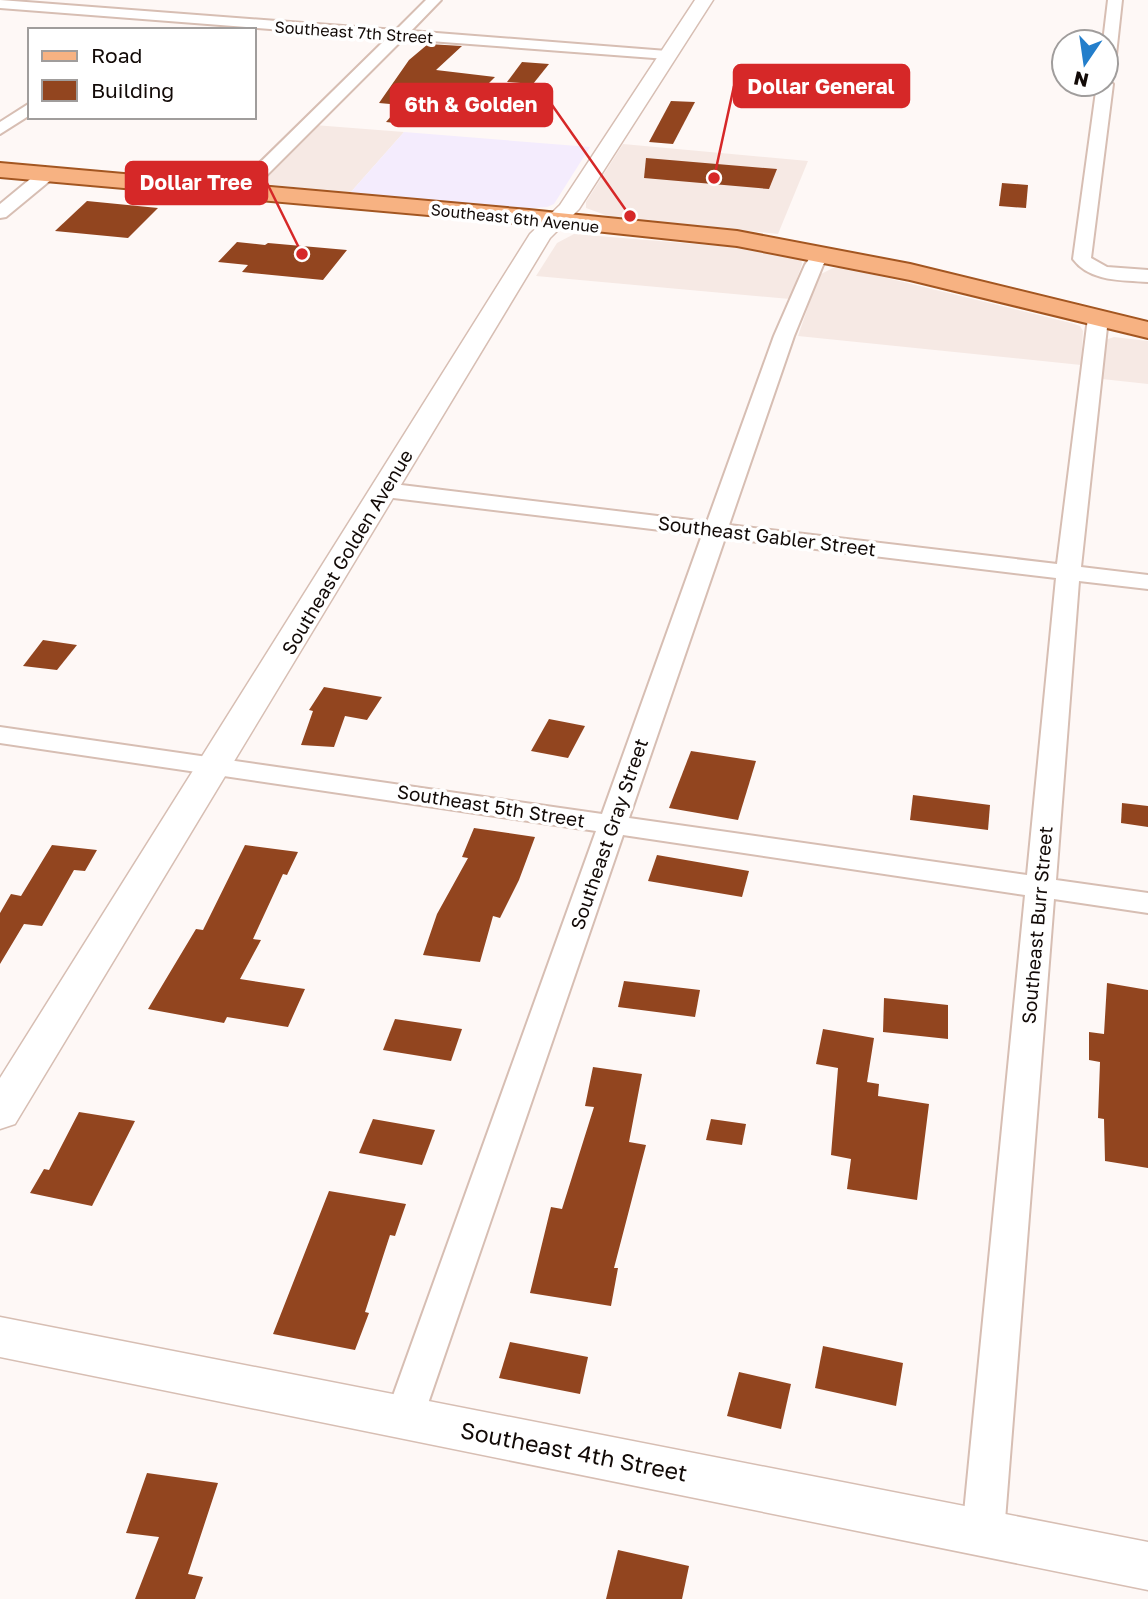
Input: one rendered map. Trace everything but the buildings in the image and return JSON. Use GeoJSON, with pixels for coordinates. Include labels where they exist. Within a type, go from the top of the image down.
{"type":"FeatureCollection","features":[{"type":"Feature","properties":{"kind":"main road","name":"Southeast 6th Avenue"},"geometry":{"type":"LineString","coordinates":[[0,170],[739,239],[822,253],[1148,330]]}},
{"type":"Feature","properties":{"kind":"street"},"geometry":{"type":"LineString","coordinates":[[136,28],[175,0]]}},
{"type":"Feature","properties":{"kind":"street"},"geometry":{"type":"LineString","coordinates":[[239,193],[434,0]]}},
{"type":"Feature","properties":{"kind":"street","name":"Southeast Golden Avenue"},"geometry":{"type":"LineString","coordinates":[[0,1113],[541,234],[576,198],[704,0]]}},
{"type":"Feature","properties":{"kind":"street"},"geometry":{"type":"LineString","coordinates":[[1096,0],[1114,1],[1111,28]]}},
{"type":"Feature","properties":{"kind":"street","name":"Southeast 7th Street"},"geometry":{"type":"LineString","coordinates":[[0,4],[667,55]]}},
{"type":"Feature","properties":{"kind":"street"},"geometry":{"type":"LineString","coordinates":[[1103,98],[1082,259],[1090,267],[1148,276]]}},
{"type":"Feature","properties":{"kind":"street"},"geometry":{"type":"LineString","coordinates":[[0,130],[28,109]]}},
{"type":"Feature","properties":{"kind":"street"},"geometry":{"type":"LineString","coordinates":[[0,213],[46,175]]}},
{"type":"Feature","properties":{"kind":"street","name":"Southeast Gray Street"},"geometry":{"type":"LineString","coordinates":[[404,1418],[787,327],[814,265],[822,253]]}},
{"type":"Feature","properties":{"kind":"street","name":"Southeast Burr Street"},"geometry":{"type":"LineString","coordinates":[[983,1533],[1068,573],[1090,368],[1098,318]]}},
{"type":"Feature","properties":{"kind":"street","name":"Southeast Gabler Street"},"geometry":{"type":"LineString","coordinates":[[385,490],[1148,582]]}},
{"type":"Feature","properties":{"kind":"street","name":"Southeast 5th Street"},"geometry":{"type":"LineString","coordinates":[[0,735],[1148,903]]}},
{"type":"Feature","properties":{"kind":"street","name":"Southeast 4th Street"},"geometry":{"type":"LineString","coordinates":[[0,1336],[1148,1566]]}},
{"type":"Feature","properties":{"kind":"shaded area"},"geometry":{"type":"Polygon","coordinates":[[[314,125],[404,132],[350,193],[264,184],[264,176],[314,125]]]}},
{"type":"Feature","properties":{"kind":"shaded area"},"geometry":{"type":"Polygon","coordinates":[[[404,132],[590,147],[554,204],[547,207],[522,209],[350,193],[404,132]]]}},
{"type":"Feature","properties":{"kind":"shaded area"},"geometry":{"type":"Polygon","coordinates":[[[623,144],[808,161],[778,234],[611,217],[586,208],[586,202],[623,144]]]}},
{"type":"Feature","properties":{"kind":"shaded area"},"geometry":{"type":"Polygon","coordinates":[[[574,234],[744,248],[794,257],[801,259],[802,264],[790,299],[536,276],[557,243],[574,234]]]}},
{"type":"Feature","properties":{"kind":"shaded area"},"geometry":{"type":"Polygon","coordinates":[[[833,268],[846,268],[1080,326],[1083,331],[1081,365],[798,336],[819,275],[833,268]]]}},
{"type":"Feature","properties":{"kind":"shaded area"},"geometry":{"type":"Polygon","coordinates":[[[1114,337],[1148,341],[1148,384],[1102,379],[1105,340],[1114,337]]]}},
{"type":"Feature","properties":{"kind":"place","name":"Dollar General"},"geometry":{"type":"Point","coordinates":[714,178]}},
{"type":"Feature","properties":{"kind":"place","name":"6th & Golden"},"geometry":{"type":"Point","coordinates":[630,216]}},
{"type":"Feature","properties":{"kind":"place","name":"Dollar Tree"},"geometry":{"type":"Point","coordinates":[302,254]}}]}
